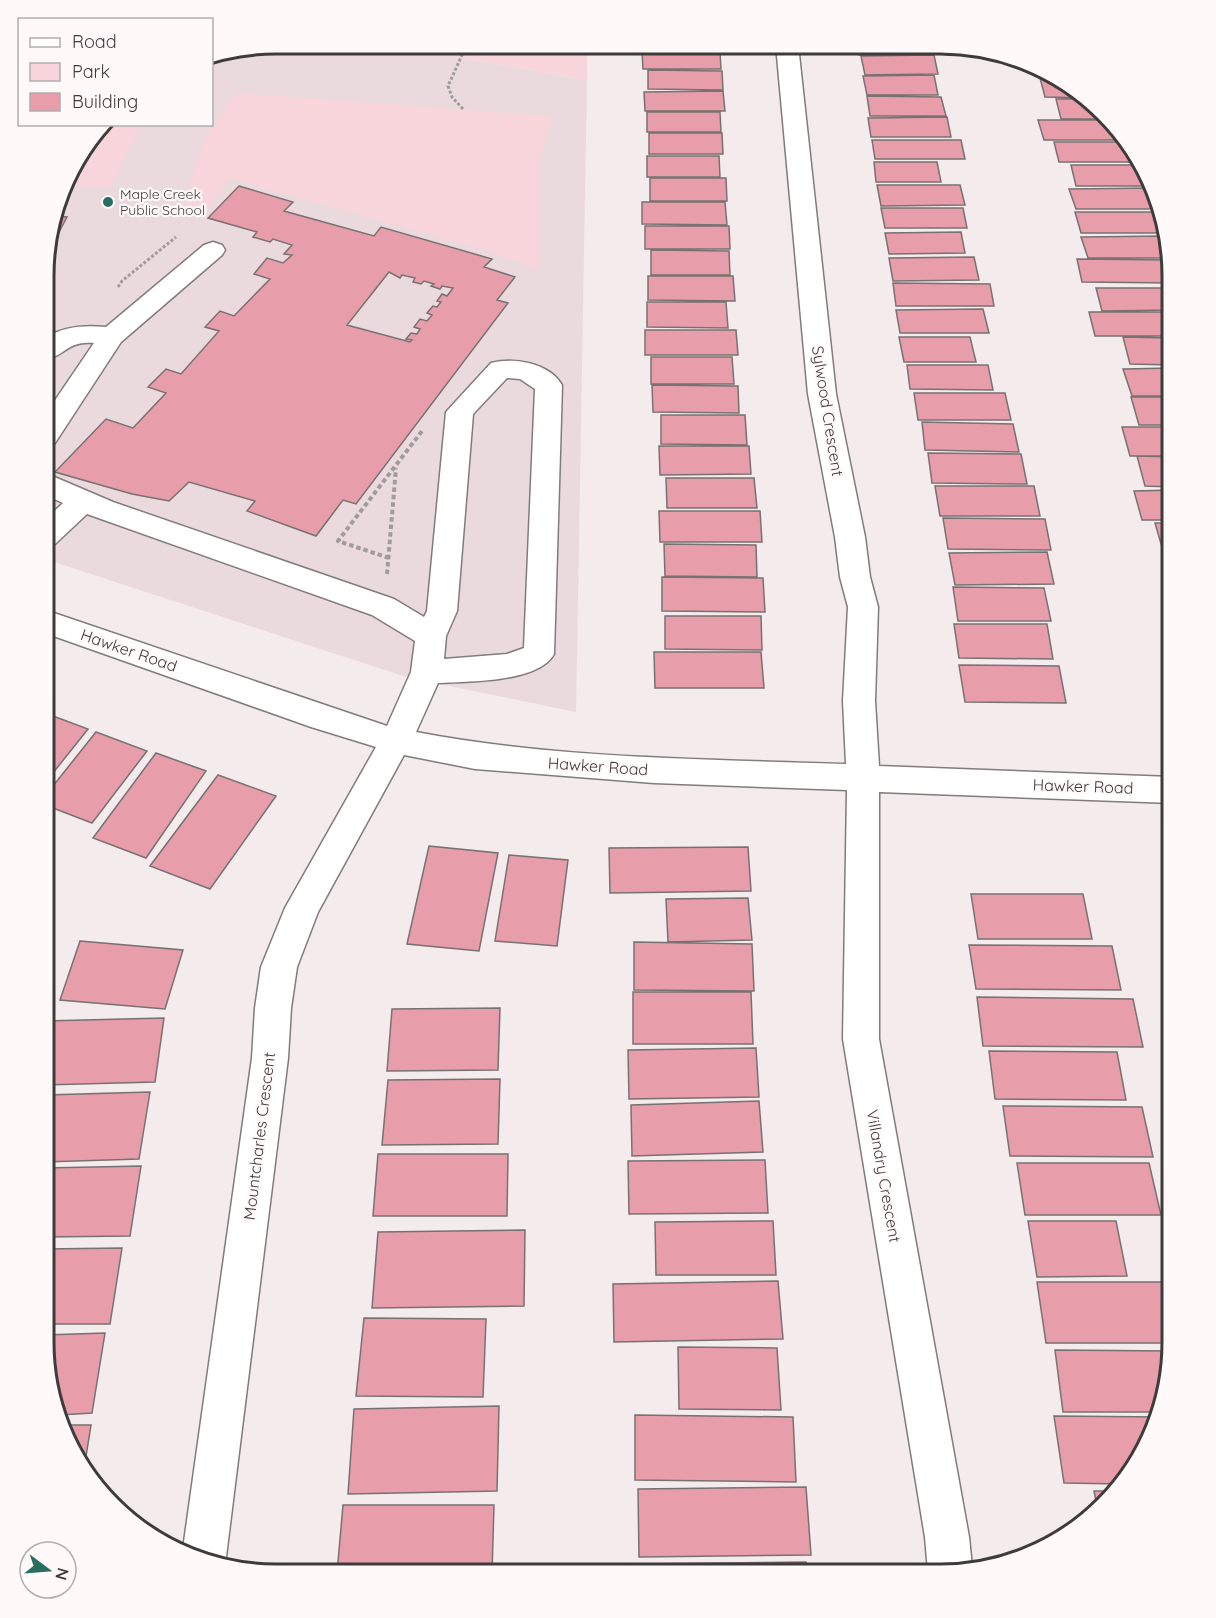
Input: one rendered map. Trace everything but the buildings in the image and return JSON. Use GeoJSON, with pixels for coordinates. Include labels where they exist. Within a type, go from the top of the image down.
{"type":"FeatureCollection","features":[{"type":"Feature","properties":{"kind":"street","name":"Sylwood Crescent"},"geometry":{"type":"LineString","coordinates":[[788,54],[822,394],[850,537],[855,577],[863,607],[859,701],[863,776]]}},
{"type":"Feature","properties":{"kind":"street"},"geometry":{"type":"LineString","coordinates":[[54,423],[112,336],[213,250]]}},
{"type":"Feature","properties":{"kind":"street"},"geometry":{"type":"LineString","coordinates":[[54,343],[58,339],[80,333],[112,336]]}},
{"type":"Feature","properties":{"kind":"street","name":"Mountcharles Crescent"},"geometry":{"type":"LineString","coordinates":[[205,1552],[269,1070],[273,1008],[279,967],[302,908],[396,741],[427,672],[431,636],[442,611],[460,412],[500,369],[526,371],[549,385],[539,654],[510,666],[427,672]]}},
{"type":"Feature","properties":{"kind":"street"},"geometry":{"type":"LineString","coordinates":[[54,487],[103,509],[383,607],[431,636]]}},
{"type":"Feature","properties":{"kind":"street"},"geometry":{"type":"LineString","coordinates":[[54,528],[84,500]]}},
{"type":"Feature","properties":{"kind":"street","name":"Hawker Road"},"geometry":{"type":"LineString","coordinates":[[54,624],[322,718],[396,741],[475,756],[654,770],[863,776],[1162,790]]}},
{"type":"Feature","properties":{"kind":"street","name":"Villandry Crescent"},"geometry":{"type":"LineString","coordinates":[[863,776],[861,1039],[947,1537],[949,1564]]}},
{"type":"Feature","properties":{"kind":"path"},"geometry":{"type":"LineString","coordinates":[[462,54],[448,86],[452,97],[463,109]]}},
{"type":"Feature","properties":{"kind":"path"},"geometry":{"type":"LineString","coordinates":[[389,558],[338,541],[422,431]]}},
{"type":"Feature","properties":{"kind":"path"},"geometry":{"type":"LineString","coordinates":[[383,607],[396,465]]}},
{"type":"Feature","properties":{"kind":"shaded area"},"geometry":{"type":"Polygon","coordinates":[[[261,54],[442,54],[587,80],[576,712],[406,677],[54,562],[54,261],[58,232],[66,204],[91,152],[112,126],[213,126],[213,63],[261,54]]]}},
{"type":"Feature","properties":{"kind":"green space"},"geometry":{"type":"Polygon","coordinates":[[[442,54],[587,54],[587,80],[442,54]]]}},
{"type":"Feature","properties":{"kind":"green space"},"geometry":{"type":"Polygon","coordinates":[[[236,93],[553,116],[539,161],[540,270],[489,251],[229,178],[204,214],[180,212],[206,137],[236,93]]]}},
{"type":"Feature","properties":{"kind":"green space"},"geometry":{"type":"Polygon","coordinates":[[[112,126],[140,126],[109,189],[73,186],[91,152],[112,126]]]}},
{"type":"Feature","properties":{"kind":"place","name":"Maple Creek Public School"},"geometry":{"type":"Point","coordinates":[108,202]}}]}
